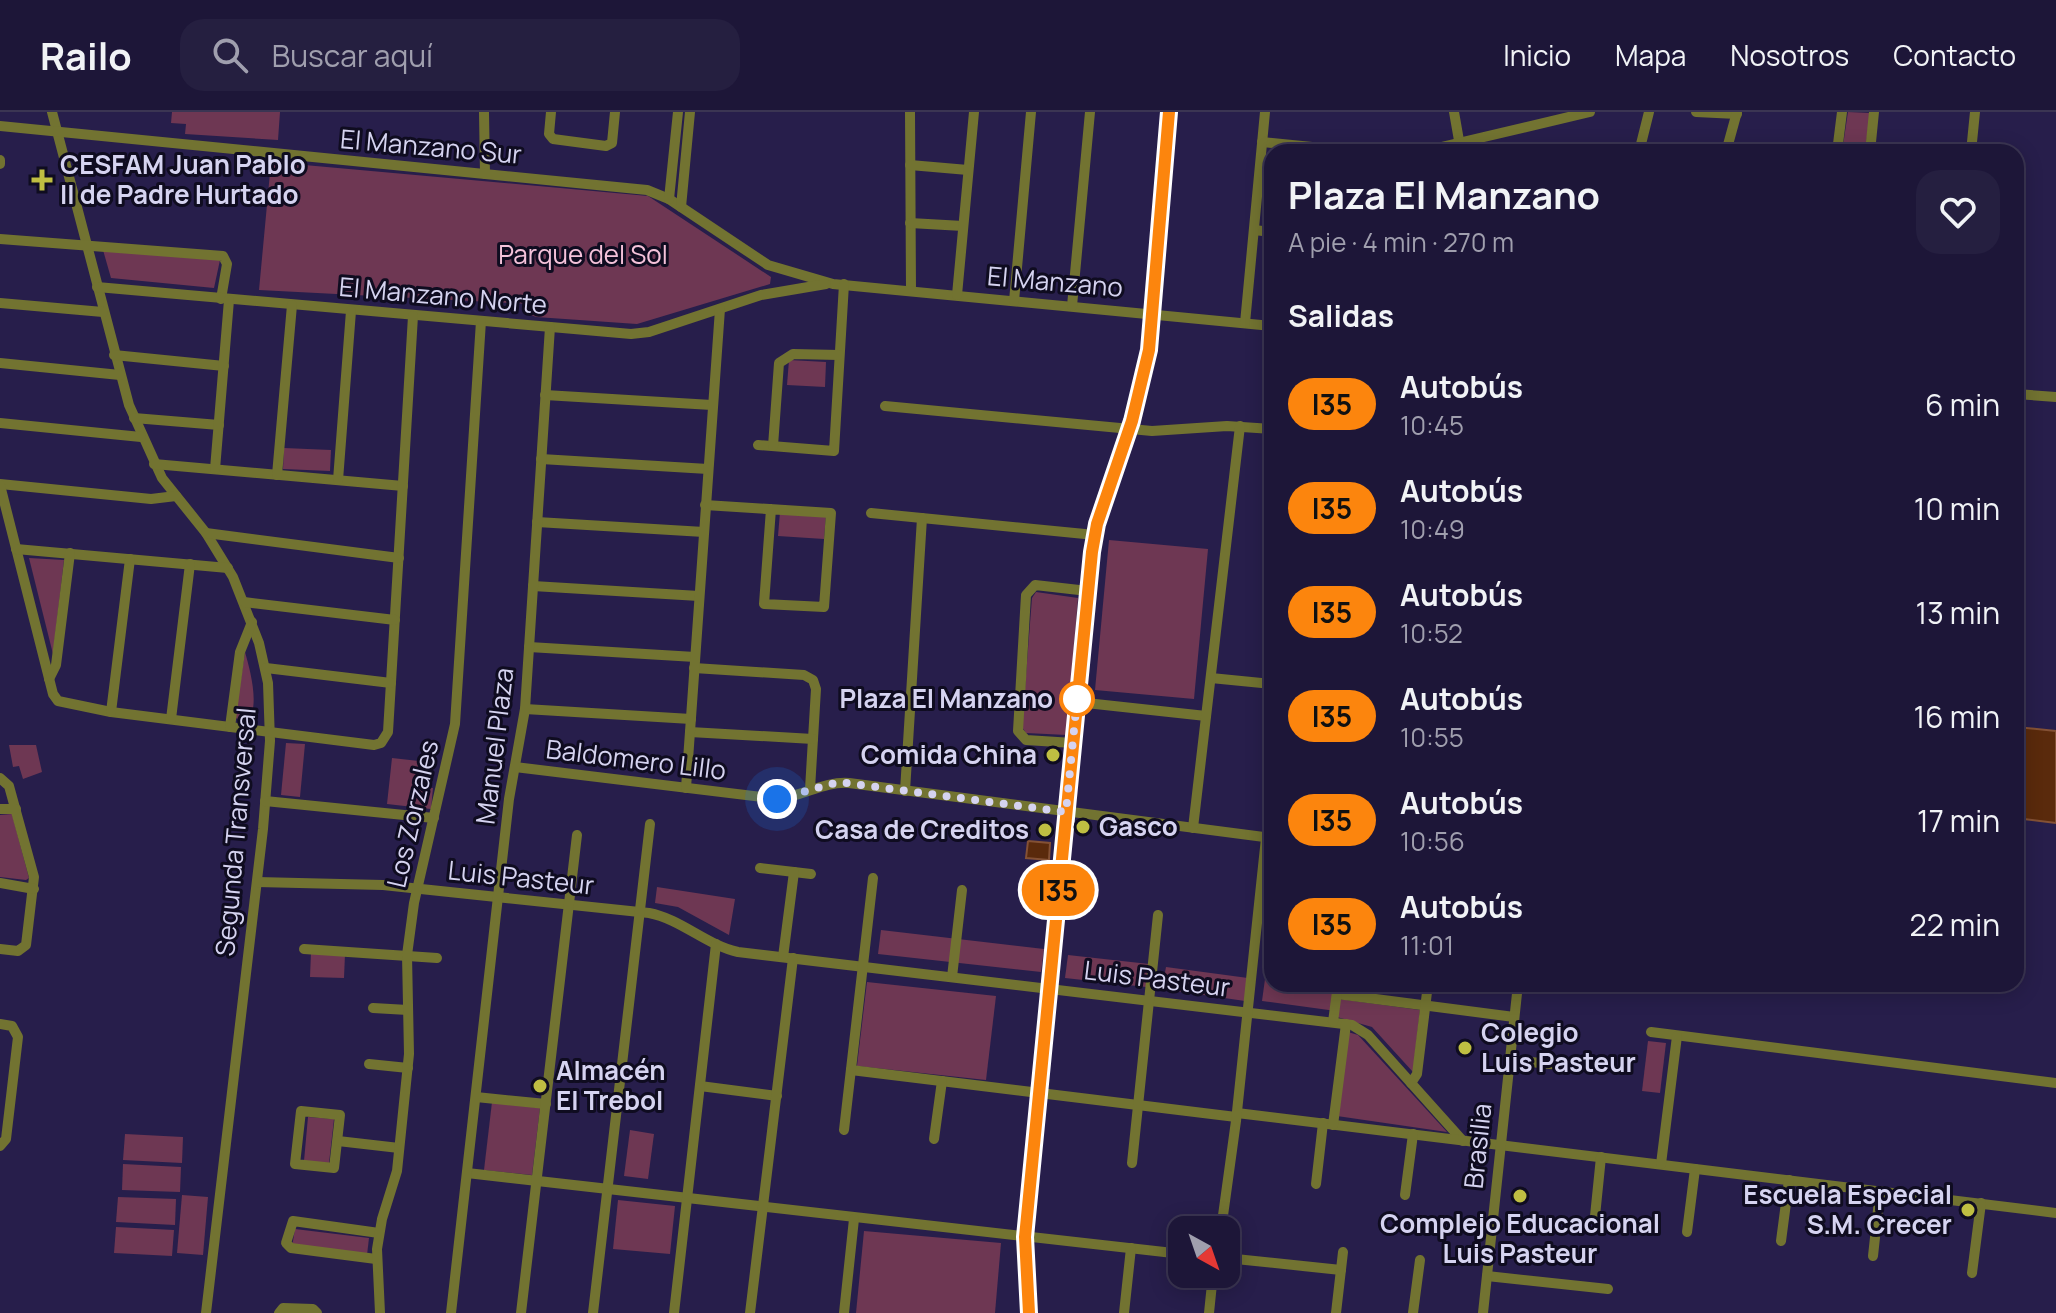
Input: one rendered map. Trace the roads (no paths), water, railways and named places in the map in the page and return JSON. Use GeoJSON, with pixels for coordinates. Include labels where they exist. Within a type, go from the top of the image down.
{"type":"FeatureCollection","features":[{"type":"Feature","properties":{"kind":"main road"},"geometry":{"type":"LineString","coordinates":[[1029,1313],[1025,1237],[1088,591],[1095,535],[1129,429],[1149,350],[1169,112]]}},
{"type":"Feature","properties":{"kind":"street","name":"Segunda Transversal"},"geometry":{"type":"LineString","coordinates":[[52,112],[114,355],[141,437],[154,464],[228,568],[252,622],[266,668],[270,732],[265,801],[206,1313]]}},
{"type":"Feature","properties":{"kind":"street"},"geometry":{"type":"LineString","coordinates":[[484,112],[485,174]]}},
{"type":"Feature","properties":{"kind":"street"},"geometry":{"type":"LineString","coordinates":[[551,112],[551,138],[606,146],[612,143],[615,112]]}},
{"type":"Feature","properties":{"kind":"street"},"geometry":{"type":"LineString","coordinates":[[669,199],[678,112]]}},
{"type":"Feature","properties":{"kind":"street"},"geometry":{"type":"LineString","coordinates":[[681,207],[690,112]]}},
{"type":"Feature","properties":{"kind":"street"},"geometry":{"type":"LineString","coordinates":[[910,112],[911,291]]}},
{"type":"Feature","properties":{"kind":"street"},"geometry":{"type":"LineString","coordinates":[[957,295],[974,112]]}},
{"type":"Feature","properties":{"kind":"street"},"geometry":{"type":"LineString","coordinates":[[1014,301],[1031,112]]}},
{"type":"Feature","properties":{"kind":"street"},"geometry":{"type":"LineString","coordinates":[[1072,306],[1090,112]]}},
{"type":"Feature","properties":{"kind":"street"},"geometry":{"type":"LineString","coordinates":[[1245,323],[1265,112]]}},
{"type":"Feature","properties":{"kind":"street"},"geometry":{"type":"LineString","coordinates":[[1454,112],[1459,144]]}},
{"type":"Feature","properties":{"kind":"street"},"geometry":{"type":"LineString","coordinates":[[1474,144],[1590,112]]}},
{"type":"Feature","properties":{"kind":"street"},"geometry":{"type":"LineString","coordinates":[[1641,144],[1649,112]]}},
{"type":"Feature","properties":{"kind":"street"},"geometry":{"type":"LineString","coordinates":[[1696,112],[1737,113],[1728,144]]}},
{"type":"Feature","properties":{"kind":"street"},"geometry":{"type":"LineString","coordinates":[[1838,144],[1842,112]]}},
{"type":"Feature","properties":{"kind":"street"},"geometry":{"type":"LineString","coordinates":[[1871,144],[1874,112]]}},
{"type":"Feature","properties":{"kind":"street"},"geometry":{"type":"LineString","coordinates":[[1972,144],[1975,112]]}},
{"type":"Feature","properties":{"kind":"street","name":"El Manzano Sur"},"geometry":{"type":"LineString","coordinates":[[0,126],[647,190],[669,199],[753,257],[779,269]]}},
{"type":"Feature","properties":{"kind":"street"},"geometry":{"type":"LineString","coordinates":[[1262,142],[1282,144]]}},
{"type":"Feature","properties":{"kind":"street"},"geometry":{"type":"LineString","coordinates":[[910,165],[968,170]]}},
{"type":"Feature","properties":{"kind":"street"},"geometry":{"type":"LineString","coordinates":[[910,223],[963,226]]}},
{"type":"Feature","properties":{"kind":"street"},"geometry":{"type":"LineString","coordinates":[[1254,230],[1264,231]]}},
{"type":"Feature","properties":{"kind":"street"},"geometry":{"type":"LineString","coordinates":[[0,239],[223,256],[227,264],[224,366],[215,469]]}},
{"type":"Feature","properties":{"kind":"street"},"geometry":{"type":"LineString","coordinates":[[779,269],[779,290]]}},
{"type":"Feature","properties":{"kind":"street","name":"El Manzano"},"geometry":{"type":"LineString","coordinates":[[779,269],[838,284],[1264,325]]}},
{"type":"Feature","properties":{"kind":"street"},"geometry":{"type":"LineString","coordinates":[[758,445],[834,451],[839,355],[838,284]]}},
{"type":"Feature","properties":{"kind":"street","name":"El Manzano"},"geometry":{"type":"LineString","coordinates":[[779,290],[838,284]]}},
{"type":"Feature","properties":{"kind":"street","name":"El Manzano Norte"},"geometry":{"type":"LineString","coordinates":[[97,287],[638,334],[779,290]]}},
{"type":"Feature","properties":{"kind":"street"},"geometry":{"type":"LineString","coordinates":[[0,303],[103,312]]}},
{"type":"Feature","properties":{"kind":"street"},"geometry":{"type":"LineString","coordinates":[[277,475],[292,305]]}},
{"type":"Feature","properties":{"kind":"street"},"geometry":{"type":"LineString","coordinates":[[686,788],[720,309]]}},
{"type":"Feature","properties":{"kind":"street"},"geometry":{"type":"LineString","coordinates":[[338,480],[351,311]]}},
{"type":"Feature","properties":{"kind":"street"},"geometry":{"type":"LineString","coordinates":[[176,496],[151,499],[0,484],[55,698],[61,704],[111,712],[374,745],[381,743],[388,732],[413,316]]}},
{"type":"Feature","properties":{"kind":"street","name":"Los Zorzales"},"geometry":{"type":"LineString","coordinates":[[380,1313],[376,1259],[379,1233],[395,1182],[408,1068],[407,955],[418,889],[455,724],[481,321]]}},
{"type":"Feature","properties":{"kind":"street","name":"Manuel Plaza"},"geometry":{"type":"LineString","coordinates":[[451,1313],[499,897],[525,709],[550,327]]}},
{"type":"Feature","properties":{"kind":"street"},"geometry":{"type":"LineString","coordinates":[[773,446],[779,363],[793,354],[839,355]]}},
{"type":"Feature","properties":{"kind":"street"},"geometry":{"type":"LineString","coordinates":[[114,355],[224,366]]}},
{"type":"Feature","properties":{"kind":"street"},"geometry":{"type":"LineString","coordinates":[[0,363],[120,375]]}},
{"type":"Feature","properties":{"kind":"street"},"geometry":{"type":"LineString","coordinates":[[545,395],[712,405]]}},
{"type":"Feature","properties":{"kind":"street"},"geometry":{"type":"LineString","coordinates":[[2024,395],[2056,397]]}},
{"type":"Feature","properties":{"kind":"street"},"geometry":{"type":"LineString","coordinates":[[885,406],[1129,429],[1264,428]]}},
{"type":"Feature","properties":{"kind":"street"},"geometry":{"type":"LineString","coordinates":[[134,418],[219,425]]}},
{"type":"Feature","properties":{"kind":"street"},"geometry":{"type":"LineString","coordinates":[[0,423],[141,437]]}},
{"type":"Feature","properties":{"kind":"street"},"geometry":{"type":"LineString","coordinates":[[1193,828],[1240,426]]}},
{"type":"Feature","properties":{"kind":"street"},"geometry":{"type":"LineString","coordinates":[[541,459],[708,469]]}},
{"type":"Feature","properties":{"kind":"street"},"geometry":{"type":"LineString","coordinates":[[154,464],[403,486]]}},
{"type":"Feature","properties":{"kind":"street"},"geometry":{"type":"LineString","coordinates":[[705,505],[771,509],[831,513],[824,607],[764,604],[771,509]]}},
{"type":"Feature","properties":{"kind":"street"},"geometry":{"type":"LineString","coordinates":[[871,513],[1095,535]]}},
{"type":"Feature","properties":{"kind":"street"},"geometry":{"type":"LineString","coordinates":[[905,791],[922,518]]}},
{"type":"Feature","properties":{"kind":"street"},"geometry":{"type":"LineString","coordinates":[[537,522],[704,532]]}},
{"type":"Feature","properties":{"kind":"street"},"geometry":{"type":"LineString","coordinates":[[206,533],[399,558]]}},
{"type":"Feature","properties":{"kind":"street"},"geometry":{"type":"LineString","coordinates":[[16,549],[228,568]]}},
{"type":"Feature","properties":{"kind":"street"},"geometry":{"type":"LineString","coordinates":[[49,679],[56,665],[70,553]]}},
{"type":"Feature","properties":{"kind":"street"},"geometry":{"type":"LineString","coordinates":[[111,712],[130,559]]}},
{"type":"Feature","properties":{"kind":"street"},"geometry":{"type":"LineString","coordinates":[[171,719],[190,564]]}},
{"type":"Feature","properties":{"kind":"street"},"geometry":{"type":"LineString","coordinates":[[1073,743],[1026,740],[1018,731],[1026,595],[1035,585],[1088,591]]}},
{"type":"Feature","properties":{"kind":"street"},"geometry":{"type":"LineString","coordinates":[[533,586],[699,596]]}},
{"type":"Feature","properties":{"kind":"street"},"geometry":{"type":"LineString","coordinates":[[244,602],[395,620]]}},
{"type":"Feature","properties":{"kind":"street"},"geometry":{"type":"LineString","coordinates":[[230,727],[240,652],[252,622]]}},
{"type":"Feature","properties":{"kind":"street"},"geometry":{"type":"LineString","coordinates":[[529,647],[811,677],[816,689],[810,789]]}},
{"type":"Feature","properties":{"kind":"street"},"geometry":{"type":"LineString","coordinates":[[266,668],[391,683]]}},
{"type":"Feature","properties":{"kind":"street"},"geometry":{"type":"LineString","coordinates":[[1211,678],[1264,683]]}},
{"type":"Feature","properties":{"kind":"street"},"geometry":{"type":"LineString","coordinates":[[1077,702],[1206,716]]}},
{"type":"Feature","properties":{"kind":"street"},"geometry":{"type":"LineString","coordinates":[[525,709],[691,719]]}},
{"type":"Feature","properties":{"kind":"street"},"geometry":{"type":"LineString","coordinates":[[690,732],[813,739]]}},
{"type":"Feature","properties":{"kind":"street","name":"Baldomero Lillo"},"geometry":{"type":"LineString","coordinates":[[515,767],[777,799],[839,782],[1264,837]]}},
{"type":"Feature","properties":{"kind":"street"},"geometry":{"type":"LineString","coordinates":[[0,778],[9,786],[34,877],[26,945],[18,951],[0,949]]}},
{"type":"Feature","properties":{"kind":"street"},"geometry":{"type":"LineString","coordinates":[[265,801],[434,818]]}},
{"type":"Feature","properties":{"kind":"street"},"geometry":{"type":"LineString","coordinates":[[0,809],[16,809]]}},
{"type":"Feature","properties":{"kind":"street"},"geometry":{"type":"LineString","coordinates":[[593,1313],[650,824]]}},
{"type":"Feature","properties":{"kind":"street"},"geometry":{"type":"LineString","coordinates":[[521,1313],[577,835]]}},
{"type":"Feature","properties":{"kind":"street"},"geometry":{"type":"LineString","coordinates":[[760,868],[811,874]]}},
{"type":"Feature","properties":{"kind":"street"},"geometry":{"type":"LineString","coordinates":[[750,1313],[777,1096],[794,872]]}},
{"type":"Feature","properties":{"kind":"street"},"geometry":{"type":"LineString","coordinates":[[1223,1216],[1264,877]]}},
{"type":"Feature","properties":{"kind":"street"},"geometry":{"type":"LineString","coordinates":[[844,1130],[873,878]]}},
{"type":"Feature","properties":{"kind":"street","name":"Luis Pasteur"},"geometry":{"type":"LineString","coordinates":[[257,882],[418,889],[640,912],[665,917],[738,952],[1346,1024],[1364,1031],[1463,1141]]}},
{"type":"Feature","properties":{"kind":"street"},"geometry":{"type":"LineString","coordinates":[[0,883],[34,889]]}},
{"type":"Feature","properties":{"kind":"street"},"geometry":{"type":"LineString","coordinates":[[952,977],[962,890]]}},
{"type":"Feature","properties":{"kind":"street"},"geometry":{"type":"LineString","coordinates":[[1132,1163],[1158,915]]}},
{"type":"Feature","properties":{"kind":"street"},"geometry":{"type":"LineString","coordinates":[[674,1313],[716,944]]}},
{"type":"Feature","properties":{"kind":"street"},"geometry":{"type":"LineString","coordinates":[[304,949],[437,958]]}},
{"type":"Feature","properties":{"kind":"street"},"geometry":{"type":"LineString","coordinates":[[1333,1022],[1337,992]]}},
{"type":"Feature","properties":{"kind":"street"},"geometry":{"type":"LineString","coordinates":[[1353,992],[1426,1006],[1514,1017]]}},
{"type":"Feature","properties":{"kind":"street"},"geometry":{"type":"LineString","coordinates":[[1411,1083],[1417,1074],[1427,992]]}},
{"type":"Feature","properties":{"kind":"street","name":"Brasilia"},"geometry":{"type":"LineString","coordinates":[[1483,1313],[1517,992]]}},
{"type":"Feature","properties":{"kind":"street"},"geometry":{"type":"LineString","coordinates":[[373,1008],[408,1010]]}},
{"type":"Feature","properties":{"kind":"street"},"geometry":{"type":"LineString","coordinates":[[0,1024],[12,1026],[18,1034],[6,1139],[0,1146]]}},
{"type":"Feature","properties":{"kind":"street"},"geometry":{"type":"LineString","coordinates":[[1316,1184],[1346,1024]]}},
{"type":"Feature","properties":{"kind":"street"},"geometry":{"type":"LineString","coordinates":[[1651,1032],[2056,1083]]}},
{"type":"Feature","properties":{"kind":"street"},"geometry":{"type":"LineString","coordinates":[[1661,1164],[1677,1036]]}},
{"type":"Feature","properties":{"kind":"street"},"geometry":{"type":"LineString","coordinates":[[1510,1060],[1571,1066]]}},
{"type":"Feature","properties":{"kind":"street"},"geometry":{"type":"LineString","coordinates":[[369,1064],[408,1068]]}},
{"type":"Feature","properties":{"kind":"street"},"geometry":{"type":"LineString","coordinates":[[851,1070],[1413,1134],[2056,1213]]}},
{"type":"Feature","properties":{"kind":"street"},"geometry":{"type":"LineString","coordinates":[[934,1139],[942,1081]]}},
{"type":"Feature","properties":{"kind":"street"},"geometry":{"type":"LineString","coordinates":[[0,1083],[12,1084]]}},
{"type":"Feature","properties":{"kind":"street"},"geometry":{"type":"LineString","coordinates":[[700,1086],[777,1096]]}},
{"type":"Feature","properties":{"kind":"street"},"geometry":{"type":"LineString","coordinates":[[476,1097],[546,1104]]}},
{"type":"Feature","properties":{"kind":"street"},"geometry":{"type":"LineString","coordinates":[[301,1111],[340,1115],[338,1141],[334,1168],[295,1164],[301,1111]]}},
{"type":"Feature","properties":{"kind":"street"},"geometry":{"type":"LineString","coordinates":[[1405,1195],[1413,1134]]}},
{"type":"Feature","properties":{"kind":"street"},"geometry":{"type":"LineString","coordinates":[[338,1141],[399,1148]]}},
{"type":"Feature","properties":{"kind":"street"},"geometry":{"type":"LineString","coordinates":[[1595,1216],[1601,1157]]}},
{"type":"Feature","properties":{"kind":"street"},"geometry":{"type":"LineString","coordinates":[[1687,1232],[1695,1169]]}},
{"type":"Feature","properties":{"kind":"street"},"geometry":{"type":"LineString","coordinates":[[467,1173],[763,1209],[1168,1252]]}},
{"type":"Feature","properties":{"kind":"street"},"geometry":{"type":"LineString","coordinates":[[1781,1241],[1789,1180]]}},
{"type":"Feature","properties":{"kind":"street"},"geometry":{"type":"LineString","coordinates":[[1873,1256],[1880,1191]]}},
{"type":"Feature","properties":{"kind":"street"},"geometry":{"type":"LineString","coordinates":[[1972,1273],[1981,1203]]}},
{"type":"Feature","properties":{"kind":"street"},"geometry":{"type":"LineString","coordinates":[[844,1313],[854,1219]]}},
{"type":"Feature","properties":{"kind":"street"},"geometry":{"type":"LineString","coordinates":[[376,1259],[288,1247],[289,1225],[297,1220],[379,1233]]}},
{"type":"Feature","properties":{"kind":"street"},"geometry":{"type":"LineString","coordinates":[[1124,1313],[1131,1248]]}},
{"type":"Feature","properties":{"kind":"street"},"geometry":{"type":"LineString","coordinates":[[1336,1313],[1343,1252]]}},
{"type":"Feature","properties":{"kind":"street"},"geometry":{"type":"LineString","coordinates":[[1240,1259],[1341,1270]]}},
{"type":"Feature","properties":{"kind":"street"},"geometry":{"type":"LineString","coordinates":[[1413,1313],[1420,1260]]}},
{"type":"Feature","properties":{"kind":"street"},"geometry":{"type":"LineString","coordinates":[[1487,1276],[1608,1289]]}},
{"type":"Feature","properties":{"kind":"street"},"geometry":{"type":"LineString","coordinates":[[1209,1313],[1212,1288]]}},
{"type":"Feature","properties":{"kind":"street"},"geometry":{"type":"LineString","coordinates":[[279,1313],[290,1306],[313,1309],[317,1313]]}},
{"type":"Feature","properties":{"kind":"place","name":"CESFAM Juan Pablo II de Padre Hurtado"},"geometry":{"type":"Point","coordinates":[42,180]}},
{"type":"Feature","properties":{"kind":"place","name":"Plaza El Manzano"},"geometry":{"type":"Point","coordinates":[1077,699]}},
{"type":"Feature","properties":{"kind":"place","name":"Comida China"},"geometry":{"type":"Point","coordinates":[1053,755]}},
{"type":"Feature","properties":{"kind":"place","name":"Gasco"},"geometry":{"type":"Point","coordinates":[1083,827]}},
{"type":"Feature","properties":{"kind":"place","name":"Casa de Creditos"},"geometry":{"type":"Point","coordinates":[1045,830]}},
{"type":"Feature","properties":{"kind":"place","name":"Colegio Luis Pasteur"},"geometry":{"type":"Point","coordinates":[1465,1048]}},
{"type":"Feature","properties":{"kind":"place","name":"Almacén El Trebol"},"geometry":{"type":"Point","coordinates":[540,1086]}},
{"type":"Feature","properties":{"kind":"place","name":"Complejo Educacional Luis Pasteur"},"geometry":{"type":"Point","coordinates":[1520,1196]}},
{"type":"Feature","properties":{"kind":"place","name":"Escuela Especial S.M. Crecer"},"geometry":{"type":"Point","coordinates":[1968,1210]}},
{"type":"Feature","properties":{"kind":"park label","name":"Parque del Sol"},"geometry":{"type":"Point","coordinates":[583,255]}}]}
